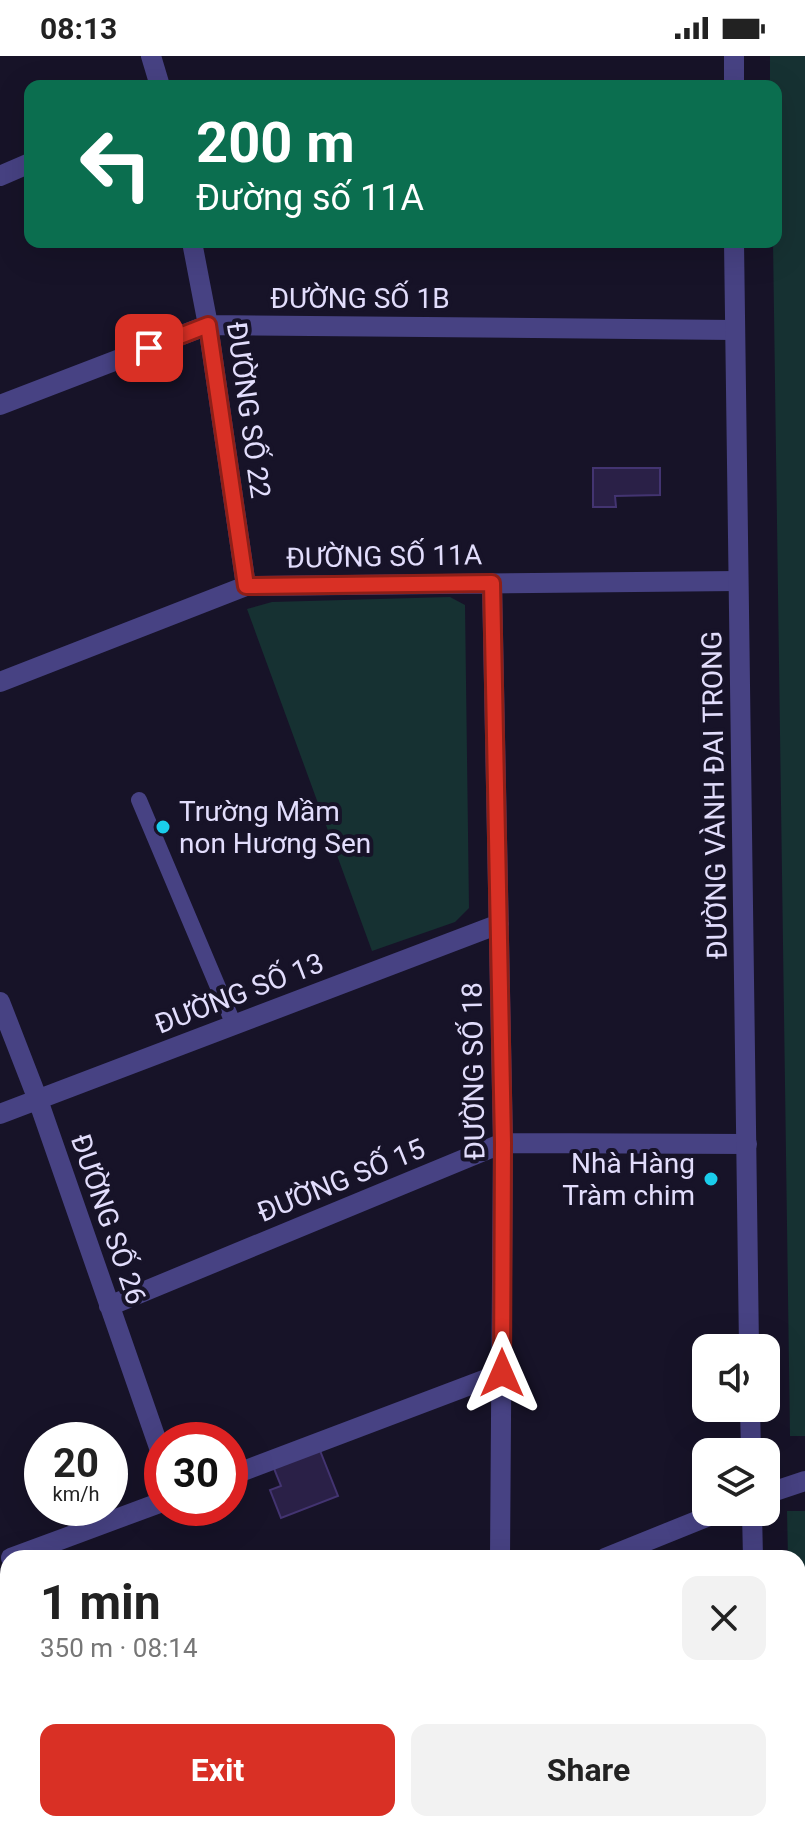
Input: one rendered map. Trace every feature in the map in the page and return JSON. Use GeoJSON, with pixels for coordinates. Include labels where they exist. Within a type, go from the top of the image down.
{"type":"FeatureCollection","features":[{"type":"Feature","properties":{"kind":"street"},"geometry":{"type":"LineString","coordinates":[[151,56],[158,80]]}},
{"type":"Feature","properties":{"kind":"street"},"geometry":{"type":"LineString","coordinates":[[734,56],[734,80]]}},
{"type":"Feature","properties":{"kind":"street"},"geometry":{"type":"LineString","coordinates":[[0,176],[24,166]]}},
{"type":"Feature","properties":{"kind":"street","name":"ĐƯỜNG SỐ 22"},"geometry":{"type":"LineString","coordinates":[[193,248],[208,325],[246,586]]}},
{"type":"Feature","properties":{"kind":"street","name":"ĐƯỜNG VÀNH ĐAI TRONG"},"geometry":{"type":"LineString","coordinates":[[734,248],[749,1334]]}},
{"type":"Feature","properties":{"kind":"street","name":"ĐƯỜNG SỐ 1B"},"geometry":{"type":"LineString","coordinates":[[0,405],[208,325],[734,330]]}},
{"type":"Feature","properties":{"kind":"street","name":"ĐƯỜNG SỐ 11A"},"geometry":{"type":"LineString","coordinates":[[0,682],[246,586],[738,581]]}},
{"type":"Feature","properties":{"kind":"street","name":"ĐƯỜNG SỐ 18"},"geometry":{"type":"LineString","coordinates":[[492,583],[503,1143],[500,1550]]}},
{"type":"Feature","properties":{"kind":"street","name":"ĐƯỜNG SỐ 13"},"geometry":{"type":"LineString","coordinates":[[0,1114],[499,924]]}},
{"type":"Feature","properties":{"kind":"street","name":"ĐƯỜNG SỐ 26"},"geometry":{"type":"LineString","coordinates":[[0,1002],[38,1100],[150,1422]]}},
{"type":"Feature","properties":{"kind":"street","name":"ĐƯỜNG SỐ 15"},"geometry":{"type":"LineString","coordinates":[[109,1306],[503,1143],[747,1144]]}},
{"type":"Feature","properties":{"kind":"street"},"geometry":{"type":"LineString","coordinates":[[248,1469],[502,1373]]}},
{"type":"Feature","properties":{"kind":"street"},"geometry":{"type":"LineString","coordinates":[[780,1489],[805,1481]]}},
{"type":"Feature","properties":{"kind":"street"},"geometry":{"type":"LineString","coordinates":[[34,1550],[144,1509]]}},
{"type":"Feature","properties":{"kind":"street"},"geometry":{"type":"LineString","coordinates":[[625,1550],[692,1523]]}},
{"type":"Feature","properties":{"kind":"street"},"geometry":{"type":"LineString","coordinates":[[752,1526],[753,1550]]}},
{"type":"Feature","properties":{"kind":"lane"},"geometry":{"type":"LineString","coordinates":[[139,800],[234,1025]]}},
{"type":"Feature","properties":{"kind":"green space"},"geometry":{"type":"Polygon","coordinates":[[[770,56],[805,56],[805,1436],[790,1436],[773,248],[782,248],[782,80],[770,80],[770,56]]]}},
{"type":"Feature","properties":{"kind":"green space"},"geometry":{"type":"Polygon","coordinates":[[[450,597],[465,605],[469,908],[455,922],[372,951],[247,609],[272,602],[450,597]]]}},
{"type":"Feature","properties":{"kind":"green space"},"geometry":{"type":"Polygon","coordinates":[[[787,1511],[805,1511],[805,1550],[788,1550],[787,1511]]]}},
{"type":"Feature","properties":{"kind":"building"},"geometry":{"type":"Polygon","coordinates":[[[593,468],[660,468],[660,495],[615,496],[616,507],[593,507],[593,468]]]}},
{"type":"Feature","properties":{"kind":"building"},"geometry":{"type":"Polygon","coordinates":[[[317,1443],[338,1496],[281,1518],[270,1490],[281,1486],[271,1461],[317,1443]]]}},
{"type":"Feature","properties":{"kind":"place","name":"Trường Mầm non Hương Sen"},"geometry":{"type":"Point","coordinates":[163,827]}},
{"type":"Feature","properties":{"kind":"place","name":"Nhà Hàng Tràm chim"},"geometry":{"type":"Point","coordinates":[711,1179]}},
{"type":"Feature","properties":{"kind":"route"},"geometry":{"type":"LineString","coordinates":[[149,348],[208,325],[246,586],[492,583],[503,1143],[502,1373]]}}]}
